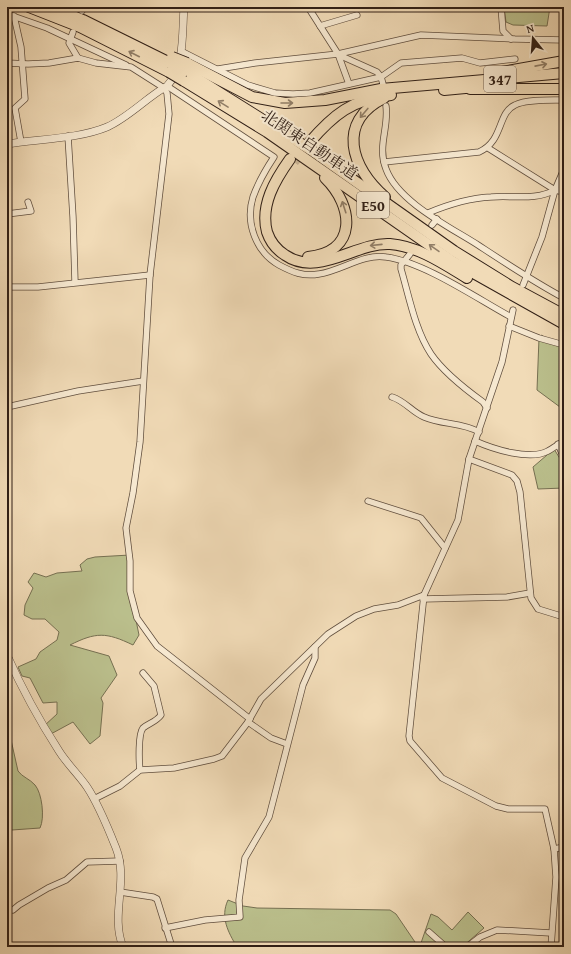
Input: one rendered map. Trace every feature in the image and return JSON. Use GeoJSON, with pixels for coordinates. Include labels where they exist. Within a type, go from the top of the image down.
{"type":"FeatureCollection","features":[{"type":"Feature","properties":{"kind":"highway","name":"北関東自動車道"},"geometry":{"type":"LineString","coordinates":[[30,7],[170,64]]}},
{"type":"Feature","properties":{"kind":"highway","name":"北関東自動車道"},"geometry":{"type":"LineString","coordinates":[[52,7],[121,38],[185,72],[311,150],[401,215],[484,270],[564,315]]}},
{"type":"Feature","properties":{"kind":"highway"},"geometry":{"type":"LineString","coordinates":[[462,85],[492,73],[564,61]]}},
{"type":"Feature","properties":{"kind":"highway"},"geometry":{"type":"LineString","coordinates":[[170,64],[185,72],[252,97],[273,102],[325,100],[382,86],[437,88]]}},
{"type":"Feature","properties":{"kind":"highway","name":"北関東自動車道"},"geometry":{"type":"LineString","coordinates":[[185,72],[236,112],[452,261],[564,325]]}},
{"type":"Feature","properties":{"kind":"highway","name":"347"},"geometry":{"type":"LineString","coordinates":[[437,88],[564,73]]}},
{"type":"Feature","properties":{"kind":"highway","name":"347"},"geometry":{"type":"LineString","coordinates":[[462,85],[564,77]]}},
{"type":"Feature","properties":{"kind":"highway"},"geometry":{"type":"LineString","coordinates":[[462,85],[564,89]]}},
{"type":"Feature","properties":{"kind":"highway"},"geometry":{"type":"LineString","coordinates":[[382,86],[360,95],[340,106],[327,117],[307,142],[330,120],[347,107],[368,98],[437,88]]}},
{"type":"Feature","properties":{"kind":"highway"},"geometry":{"type":"LineString","coordinates":[[397,94],[382,99],[370,106],[358,121],[353,141],[359,165],[369,181],[384,196],[457,248],[484,270]]}},
{"type":"Feature","properties":{"kind":"highway"},"geometry":{"type":"LineString","coordinates":[[236,112],[271,139],[320,172],[341,197],[346,212],[346,228],[344,235],[333,249],[317,256],[300,255],[287,249],[281,244],[274,230],[272,211],[276,194],[292,161],[272,188],[266,205],[265,216],[266,228],[272,242],[288,257],[302,262],[318,262],[376,244],[391,244],[406,247],[435,260],[530,312],[564,325]]}},
{"type":"Feature","properties":{"kind":"street"},"geometry":{"type":"LineString","coordinates":[[7,144],[68,136],[106,127],[122,119],[166,87],[173,80],[177,69],[181,51],[184,7]]}},
{"type":"Feature","properties":{"kind":"street"},"geometry":{"type":"LineString","coordinates":[[308,7],[338,54],[349,84]]}},
{"type":"Feature","properties":{"kind":"street"},"geometry":{"type":"LineString","coordinates":[[501,7],[504,31],[512,39]]}},
{"type":"Feature","properties":{"kind":"street"},"geometry":{"type":"LineString","coordinates":[[7,14],[69,38],[130,67],[166,87],[274,157],[253,197],[251,213],[252,229],[258,247],[270,260],[290,271],[309,275],[334,271],[375,257],[384,256],[404,260],[511,317]]}},
{"type":"Feature","properties":{"kind":"street"},"geometry":{"type":"LineString","coordinates":[[320,26],[357,15]]}},
{"type":"Feature","properties":{"kind":"street"},"geometry":{"type":"LineString","coordinates":[[14,16],[20,40],[25,99],[15,108],[21,142]]}},
{"type":"Feature","properties":{"kind":"street"},"geometry":{"type":"LineString","coordinates":[[73,32],[69,38],[71,49],[78,58]]}},
{"type":"Feature","properties":{"kind":"street"},"geometry":{"type":"LineString","coordinates":[[218,69],[255,63],[338,54],[421,35],[564,40]]}},
{"type":"Feature","properties":{"kind":"street"},"geometry":{"type":"LineString","coordinates":[[181,51],[248,85],[275,93],[310,93],[349,84],[381,76],[405,62],[462,58],[480,63],[515,59]]}},
{"type":"Feature","properties":{"kind":"street"},"geometry":{"type":"LineString","coordinates":[[338,54],[366,66],[381,76]]}},
{"type":"Feature","properties":{"kind":"street"},"geometry":{"type":"LineString","coordinates":[[7,63],[49,63],[78,58],[96,63],[130,67]]}},
{"type":"Feature","properties":{"kind":"street"},"geometry":{"type":"LineString","coordinates":[[381,76],[382,86]]}},
{"type":"Feature","properties":{"kind":"street"},"geometry":{"type":"LineString","coordinates":[[166,87],[169,114],[150,275],[140,442],[133,493],[126,528],[130,562],[130,591],[138,618],[157,646],[271,738],[287,744]]}},
{"type":"Feature","properties":{"kind":"street"},"geometry":{"type":"LineString","coordinates":[[384,162],[479,152],[488,148],[500,130],[506,113],[515,105],[564,100]]}},
{"type":"Feature","properties":{"kind":"street"},"geometry":{"type":"LineString","coordinates":[[386,106],[381,151],[388,174],[402,192],[428,213],[525,277],[564,298]]}},
{"type":"Feature","properties":{"kind":"street"},"geometry":{"type":"LineString","coordinates":[[68,136],[75,282]]}},
{"type":"Feature","properties":{"kind":"street"},"geometry":{"type":"LineString","coordinates":[[488,148],[555,190],[564,192]]}},
{"type":"Feature","properties":{"kind":"street"},"geometry":{"type":"LineString","coordinates":[[522,285],[542,236],[555,190],[564,169]]}},
{"type":"Feature","properties":{"kind":"street"},"geometry":{"type":"LineString","coordinates":[[428,213],[443,207],[486,197],[526,197],[550,193],[555,190]]}},
{"type":"Feature","properties":{"kind":"street"},"geometry":{"type":"LineString","coordinates":[[7,214],[31,211],[28,202]]}},
{"type":"Feature","properties":{"kind":"street"},"geometry":{"type":"LineString","coordinates":[[432,225],[437,219]]}},
{"type":"Feature","properties":{"kind":"street"},"geometry":{"type":"LineString","coordinates":[[410,254],[404,260],[401,265],[401,269],[408,298],[431,354],[451,376],[483,402],[487,408]]}},
{"type":"Feature","properties":{"kind":"street"},"geometry":{"type":"LineString","coordinates":[[7,287],[38,287],[150,275]]}},
{"type":"Feature","properties":{"kind":"street"},"geometry":{"type":"LineString","coordinates":[[514,310],[511,317],[502,362],[469,459],[458,520],[424,597],[410,741],[442,778],[496,806],[508,809],[546,809],[554,849],[556,876],[551,947]]}},
{"type":"Feature","properties":{"kind":"street"},"geometry":{"type":"LineString","coordinates":[[509,326],[539,338],[564,345]]}},
{"type":"Feature","properties":{"kind":"street"},"geometry":{"type":"LineString","coordinates":[[7,407],[78,391],[143,381]]}},
{"type":"Feature","properties":{"kind":"street"},"geometry":{"type":"LineString","coordinates":[[392,397],[402,402],[424,418],[464,425],[479,432]]}},
{"type":"Feature","properties":{"kind":"street"},"geometry":{"type":"LineString","coordinates":[[475,441],[507,452],[525,454],[547,452],[561,443],[564,458]]}},
{"type":"Feature","properties":{"kind":"street"},"geometry":{"type":"LineString","coordinates":[[469,459],[512,475],[517,481],[520,492],[530,593],[533,602],[538,609],[564,617]]}},
{"type":"Feature","properties":{"kind":"street"},"geometry":{"type":"LineString","coordinates":[[368,500],[421,518],[445,548]]}},
{"type":"Feature","properties":{"kind":"street"},"geometry":{"type":"LineString","coordinates":[[94,799],[120,786],[140,770],[174,768],[214,760],[222,756],[249,720],[261,699],[328,634],[356,616],[424,597],[507,597],[530,593]]}},
{"type":"Feature","properties":{"kind":"street"},"geometry":{"type":"LineString","coordinates":[[165,928],[205,920],[240,917],[239,900],[245,858],[269,818],[303,685],[315,658],[315,647]]}},
{"type":"Feature","properties":{"kind":"street"},"geometry":{"type":"LineString","coordinates":[[7,655],[25,694],[60,753],[89,789],[116,849],[120,861],[122,877],[117,923],[119,938],[123,947]]}},
{"type":"Feature","properties":{"kind":"street"},"geometry":{"type":"LineString","coordinates":[[140,770],[140,734],[144,728],[156,722],[161,715],[154,686],[143,673]]}},
{"type":"Feature","properties":{"kind":"street"},"geometry":{"type":"LineString","coordinates":[[554,849],[564,847]]}},
{"type":"Feature","properties":{"kind":"street"},"geometry":{"type":"LineString","coordinates":[[13,910],[18,905],[48,888],[66,880],[87,862],[120,861]]}},
{"type":"Feature","properties":{"kind":"street"},"geometry":{"type":"LineString","coordinates":[[120,892],[153,896],[157,899],[172,947]]}},
{"type":"Feature","properties":{"kind":"street"},"geometry":{"type":"LineString","coordinates":[[467,947],[485,934],[497,930],[551,932]]}},
{"type":"Feature","properties":{"kind":"street"},"geometry":{"type":"LineString","coordinates":[[429,932],[446,947]]}},
{"type":"Feature","properties":{"kind":"green space"},"geometry":{"type":"Polygon","coordinates":[[[504,7],[550,7],[547,26],[513,25],[506,22],[504,7]]]}},
{"type":"Feature","properties":{"kind":"green space"},"geometry":{"type":"Polygon","coordinates":[[[541,335],[564,348],[564,410],[537,390],[539,338],[541,335]]]}},
{"type":"Feature","properties":{"kind":"green space"},"geometry":{"type":"Polygon","coordinates":[[[554,449],[564,465],[564,488],[538,489],[533,467],[554,449]]]}},
{"type":"Feature","properties":{"kind":"green space"},"geometry":{"type":"Polygon","coordinates":[[[130,555],[130,591],[139,635],[133,645],[115,638],[101,635],[87,638],[70,645],[109,656],[117,675],[101,698],[103,703],[100,736],[90,744],[73,722],[49,735],[44,726],[57,714],[57,702],[43,703],[30,678],[22,676],[18,667],[36,659],[40,652],[57,640],[59,632],[45,619],[32,619],[24,615],[25,605],[33,588],[28,582],[34,573],[46,577],[57,573],[82,571],[80,565],[87,559],[95,557],[130,555]]]}},
{"type":"Feature","properties":{"kind":"green space"},"geometry":{"type":"Polygon","coordinates":[[[7,722],[18,771],[35,785],[41,799],[42,824],[40,828],[12,830],[7,828],[7,722]]]}},
{"type":"Feature","properties":{"kind":"green space"},"geometry":{"type":"Polygon","coordinates":[[[228,900],[243,906],[257,908],[390,910],[396,914],[417,945],[421,943],[431,914],[438,917],[452,930],[468,912],[484,928],[462,947],[237,947],[226,924],[225,912],[228,900]]]}},
{"type":"Feature","properties":{"kind":"tunnel"},"geometry":{"type":"LineString","coordinates":[[294,162],[309,143]]}}]}
